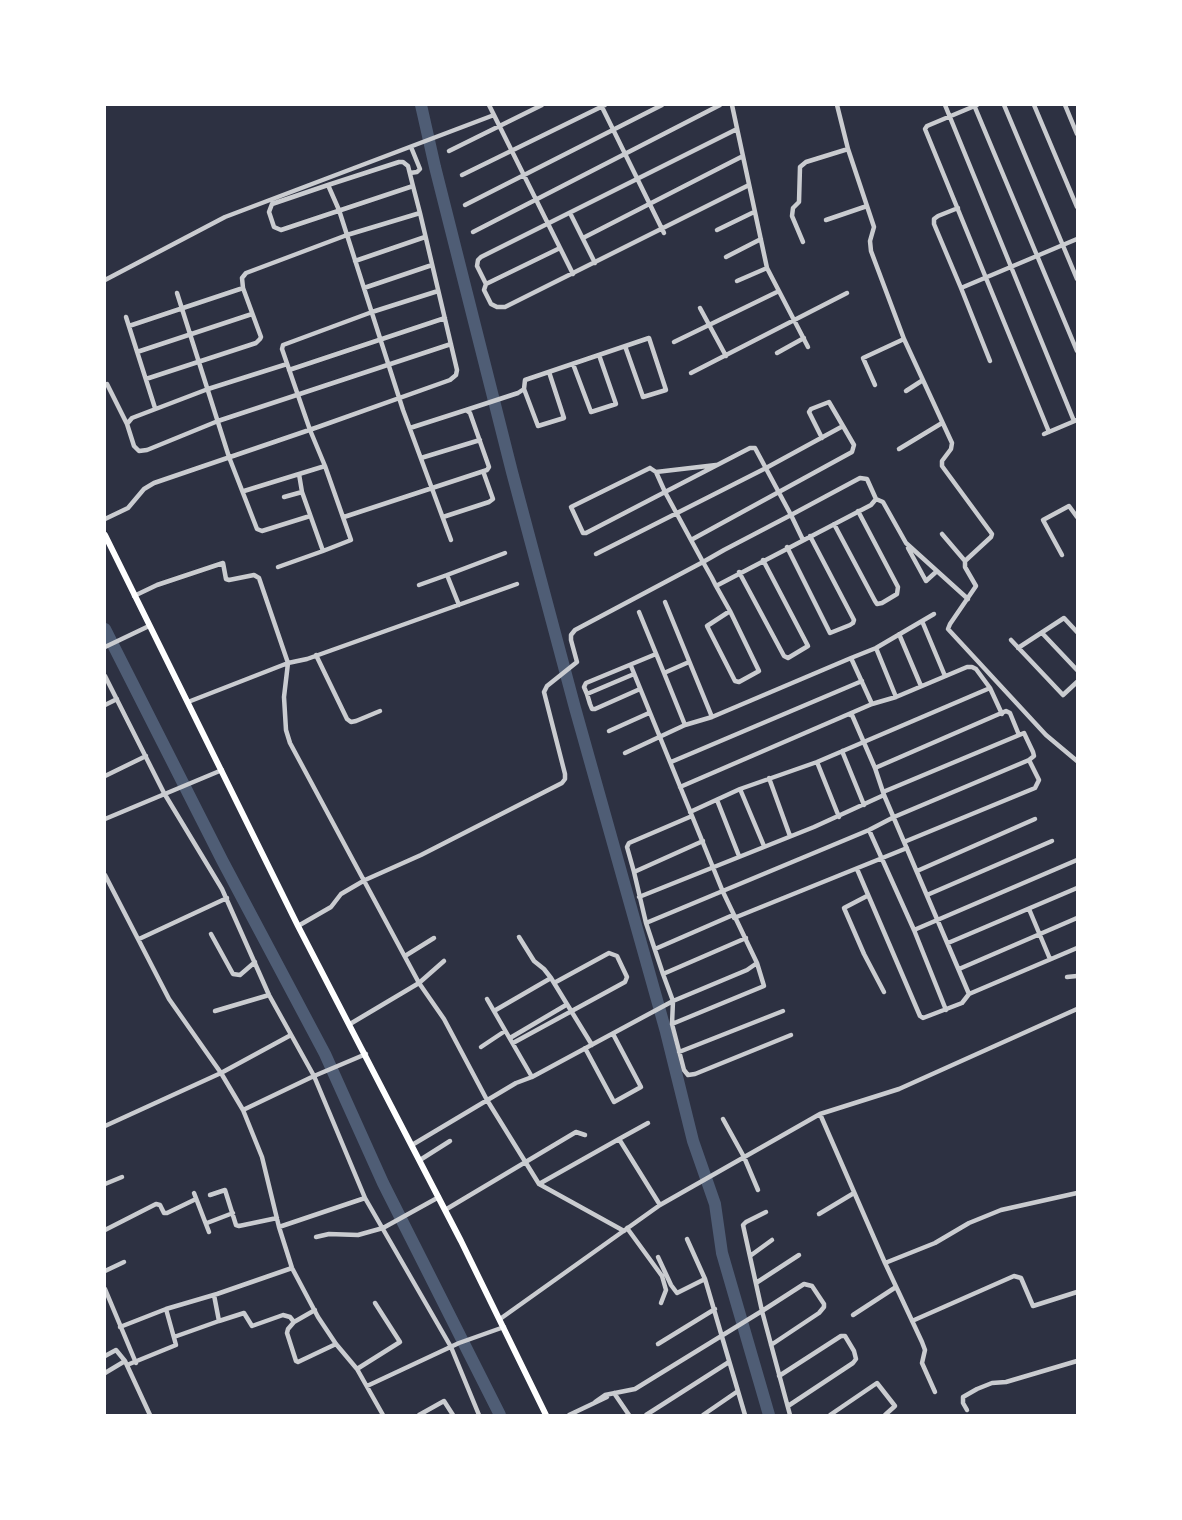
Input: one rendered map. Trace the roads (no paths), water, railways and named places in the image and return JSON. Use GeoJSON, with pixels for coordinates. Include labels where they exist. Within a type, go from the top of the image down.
{"type":"FeatureCollection","features":[{"type":"Feature","properties":{"kind":"main road"},"geometry":{"type":"LineString","coordinates":[[105,535],[298,926],[439,1197],[546,1415]]}},
{"type":"Feature","properties":{"kind":"street"},"geometry":{"type":"LineString","coordinates":[[489,105],[573,274]]}},
{"type":"Feature","properties":{"kind":"street"},"geometry":{"type":"LineString","coordinates":[[449,151],[542,105]]}},
{"type":"Feature","properties":{"kind":"street"},"geometry":{"type":"LineString","coordinates":[[465,205],[662,105]]}},
{"type":"Feature","properties":{"kind":"street"},"geometry":{"type":"LineString","coordinates":[[473,231],[720,105]]}},
{"type":"Feature","properties":{"kind":"street"},"geometry":{"type":"LineString","coordinates":[[732,105],[767,268],[808,347]]}},
{"type":"Feature","properties":{"kind":"street"},"geometry":{"type":"LineString","coordinates":[[837,105],[848,149],[874,227],[870,241],[871,252],[904,339],[952,446],[942,466],[992,534],[965,561]]}},
{"type":"Feature","properties":{"kind":"street"},"geometry":{"type":"LineString","coordinates":[[945,105],[950,117],[1011,267],[1076,421],[1046,433],[986,277],[925,129],[927,126],[950,117],[976,105],[1077,351]]}},
{"type":"Feature","properties":{"kind":"street"},"geometry":{"type":"LineString","coordinates":[[1004,105],[1077,279]]}},
{"type":"Feature","properties":{"kind":"street"},"geometry":{"type":"LineString","coordinates":[[1034,105],[1077,207]]}},
{"type":"Feature","properties":{"kind":"street"},"geometry":{"type":"LineString","coordinates":[[1065,105],[1077,134]]}},
{"type":"Feature","properties":{"kind":"street"},"geometry":{"type":"LineString","coordinates":[[462,176],[603,106],[664,233]]}},
{"type":"Feature","properties":{"kind":"street"},"geometry":{"type":"LineString","coordinates":[[105,280],[225,217],[494,115]]}},
{"type":"Feature","properties":{"kind":"street"},"geometry":{"type":"LineString","coordinates":[[737,129],[478,260],[477,266],[486,284],[484,290],[491,304],[501,308],[748,185]]}},
{"type":"Feature","properties":{"kind":"street"},"geometry":{"type":"LineString","coordinates":[[410,172],[417,172],[420,169],[412,147]]}},
{"type":"Feature","properties":{"kind":"street"},"geometry":{"type":"LineString","coordinates":[[803,242],[792,216],[793,208],[799,202],[800,167],[806,162],[848,149]]}},
{"type":"Feature","properties":{"kind":"street"},"geometry":{"type":"LineString","coordinates":[[583,238],[742,156]]}},
{"type":"Feature","properties":{"kind":"street"},"geometry":{"type":"LineString","coordinates":[[105,519],[128,507],[144,489],[153,483],[310,430],[450,380],[456,375],[457,370],[420,213],[408,166],[399,162],[328,185],[272,204],[269,212],[274,227],[281,230],[413,186]]}},
{"type":"Feature","properties":{"kind":"street"},"geometry":{"type":"LineString","coordinates":[[328,185],[339,210],[399,398],[451,540]]}},
{"type":"Feature","properties":{"kind":"street"},"geometry":{"type":"LineString","coordinates":[[826,220],[867,206]]}},
{"type":"Feature","properties":{"kind":"street"},"geometry":{"type":"LineString","coordinates":[[958,208],[938,216],[934,219],[934,224],[990,362]]}},
{"type":"Feature","properties":{"kind":"street"},"geometry":{"type":"LineString","coordinates":[[717,230],[754,212]]}},
{"type":"Feature","properties":{"kind":"street"},"geometry":{"type":"LineString","coordinates":[[146,380],[256,343],[261,337],[243,288],[242,278],[246,273],[347,235],[420,213]]}},
{"type":"Feature","properties":{"kind":"street"},"geometry":{"type":"LineString","coordinates":[[570,213],[595,262]]}},
{"type":"Feature","properties":{"kind":"street"},"geometry":{"type":"LineString","coordinates":[[355,261],[425,237]]}},
{"type":"Feature","properties":{"kind":"street"},"geometry":{"type":"LineString","coordinates":[[726,257],[761,239]]}},
{"type":"Feature","properties":{"kind":"street"},"geometry":{"type":"LineString","coordinates":[[961,288],[1077,239]]}},
{"type":"Feature","properties":{"kind":"street"},"geometry":{"type":"LineString","coordinates":[[486,284],[560,248]]}},
{"type":"Feature","properties":{"kind":"street"},"geometry":{"type":"LineString","coordinates":[[364,288],[432,265]]}},
{"type":"Feature","properties":{"kind":"street"},"geometry":{"type":"LineString","coordinates":[[737,281],[767,268]]}},
{"type":"Feature","properties":{"kind":"street"},"geometry":{"type":"LineString","coordinates":[[129,326],[243,288]]}},
{"type":"Feature","properties":{"kind":"street"},"geometry":{"type":"LineString","coordinates":[[278,567],[351,540],[288,367],[282,349],[283,345],[372,312],[438,291]]}},
{"type":"Feature","properties":{"kind":"street"},"geometry":{"type":"LineString","coordinates":[[674,342],[779,291]]}},
{"type":"Feature","properties":{"kind":"street"},"geometry":{"type":"LineString","coordinates":[[177,293],[229,457],[259,531],[310,516]]}},
{"type":"Feature","properties":{"kind":"street"},"geometry":{"type":"LineString","coordinates":[[691,373],[847,293]]}},
{"type":"Feature","properties":{"kind":"street"},"geometry":{"type":"LineString","coordinates":[[700,308],[726,356]]}},
{"type":"Feature","properties":{"kind":"street"},"geometry":{"type":"LineString","coordinates":[[137,352],[252,314]]}},
{"type":"Feature","properties":{"kind":"street"},"geometry":{"type":"LineString","coordinates":[[126,316],[155,408]]}},
{"type":"Feature","properties":{"kind":"street"},"geometry":{"type":"LineString","coordinates":[[127,424],[132,418],[155,408],[208,389],[381,340],[445,318]]}},
{"type":"Feature","properties":{"kind":"street"},"geometry":{"type":"LineString","coordinates":[[549,372],[564,418],[538,426],[524,389],[525,380],[549,372],[573,364],[625,346],[649,338],[666,390],[643,397],[625,346]]}},
{"type":"Feature","properties":{"kind":"street"},"geometry":{"type":"LineString","coordinates":[[777,353],[804,338]]}},
{"type":"Feature","properties":{"kind":"street"},"geometry":{"type":"LineString","coordinates":[[875,385],[863,358],[904,339]]}},
{"type":"Feature","properties":{"kind":"street"},"geometry":{"type":"LineString","coordinates":[[107,384],[127,424],[131,439],[139,451],[147,450],[218,421],[451,344]]}},
{"type":"Feature","properties":{"kind":"street"},"geometry":{"type":"LineString","coordinates":[[573,364],[591,412],[616,404],[599,355]]}},
{"type":"Feature","properties":{"kind":"street"},"geometry":{"type":"LineString","coordinates":[[906,391],[923,380]]}},
{"type":"Feature","properties":{"kind":"street"},"geometry":{"type":"LineString","coordinates":[[410,428],[508,397],[524,389]]}},
{"type":"Feature","properties":{"kind":"street"},"geometry":{"type":"LineString","coordinates":[[691,540],[852,452],[854,445],[829,402],[811,409],[809,415],[822,438]]}},
{"type":"Feature","properties":{"kind":"street"},"geometry":{"type":"LineString","coordinates":[[344,517],[432,489],[489,467],[470,413],[466,410]]}},
{"type":"Feature","properties":{"kind":"street"},"geometry":{"type":"LineString","coordinates":[[898,449],[942,423]]}},
{"type":"Feature","properties":{"kind":"street"},"geometry":{"type":"LineString","coordinates":[[596,554],[766,468],[843,426]]}},
{"type":"Feature","properties":{"kind":"street"},"geometry":{"type":"LineString","coordinates":[[421,458],[480,440]]}},
{"type":"Feature","properties":{"kind":"street"},"geometry":{"type":"LineString","coordinates":[[730,611],[707,626],[735,681],[739,682],[759,671],[730,611],[665,492],[656,472],[650,468],[571,508],[582,532],[586,533],[665,492],[720,464],[752,447],[757,449],[803,540]]}},
{"type":"Feature","properties":{"kind":"street"},"geometry":{"type":"LineString","coordinates":[[656,472],[720,464]]}},
{"type":"Feature","properties":{"kind":"street"},"geometry":{"type":"LineString","coordinates":[[244,491],[325,466]]}},
{"type":"Feature","properties":{"kind":"street"},"geometry":{"type":"LineString","coordinates":[[443,517],[494,499],[483,471]]}},
{"type":"Feature","properties":{"kind":"street"},"geometry":{"type":"LineString","coordinates":[[299,474],[302,492],[322,551]]}},
{"type":"Feature","properties":{"kind":"street"},"geometry":{"type":"LineString","coordinates":[[298,926],[331,907],[341,894],[365,880],[421,855],[562,783],[565,774],[544,692],[547,686],[576,663],[577,659],[571,640],[571,635],[575,630],[860,478],[867,479],[876,499],[883,502],[926,581],[936,570]]}},
{"type":"Feature","properties":{"kind":"street"},"geometry":{"type":"LineString","coordinates":[[284,497],[302,492]]}},
{"type":"Feature","properties":{"kind":"street"},"geometry":{"type":"LineString","coordinates":[[716,586],[871,505],[876,499]]}},
{"type":"Feature","properties":{"kind":"street"},"geometry":{"type":"LineString","coordinates":[[1062,555],[1043,520],[1069,506],[1077,517]]}},
{"type":"Feature","properties":{"kind":"street"},"geometry":{"type":"LineString","coordinates":[[834,524],[875,601],[882,603],[897,594],[898,588],[858,511]]}},
{"type":"Feature","properties":{"kind":"street"},"geometry":{"type":"LineString","coordinates":[[942,534],[965,561],[965,567],[976,584],[948,626],[950,632],[1046,735],[1077,761]]}},
{"type":"Feature","properties":{"kind":"street"},"geometry":{"type":"LineString","coordinates":[[787,548],[830,633],[850,626],[854,620],[810,536]]}},
{"type":"Feature","properties":{"kind":"street"},"geometry":{"type":"LineString","coordinates":[[906,543],[968,599]]}},
{"type":"Feature","properties":{"kind":"street"},"geometry":{"type":"LineString","coordinates":[[418,585],[505,553]]}},
{"type":"Feature","properties":{"kind":"street"},"geometry":{"type":"LineString","coordinates":[[739,572],[784,657],[788,658],[808,646],[763,560]]}},
{"type":"Feature","properties":{"kind":"street"},"geometry":{"type":"LineString","coordinates":[[134,596],[157,585],[223,563],[226,579],[258,576],[288,663],[284,697],[286,730],[290,743],[419,983],[444,1019],[487,1100],[539,1184],[625,1230],[662,1276],[666,1290],[661,1303]]}},
{"type":"Feature","properties":{"kind":"street"},"geometry":{"type":"LineString","coordinates":[[447,575],[459,605]]}},
{"type":"Feature","properties":{"kind":"street"},"geometry":{"type":"LineString","coordinates":[[188,702],[288,663],[316,656],[517,584]]}},
{"type":"Feature","properties":{"kind":"street"},"geometry":{"type":"LineString","coordinates":[[665,602],[712,717]]}},
{"type":"Feature","properties":{"kind":"street"},"geometry":{"type":"LineString","coordinates":[[639,612],[686,725]]}},
{"type":"Feature","properties":{"kind":"street"},"geometry":{"type":"LineString","coordinates":[[625,753],[686,725],[712,717],[876,648],[934,614]]}},
{"type":"Feature","properties":{"kind":"street"},"geometry":{"type":"LineString","coordinates":[[1018,648],[1064,618],[1077,632]]}},
{"type":"Feature","properties":{"kind":"street"},"geometry":{"type":"LineString","coordinates":[[922,621],[945,676]]}},
{"type":"Feature","properties":{"kind":"street"},"geometry":{"type":"LineString","coordinates":[[105,647],[149,626]]}},
{"type":"Feature","properties":{"kind":"street"},"geometry":{"type":"LineString","coordinates":[[1042,633],[1077,670]]}},
{"type":"Feature","properties":{"kind":"street"},"geometry":{"type":"LineString","coordinates":[[899,634],[921,686]]}},
{"type":"Feature","properties":{"kind":"street"},"geometry":{"type":"LineString","coordinates":[[1011,640],[1063,695],[1077,682]]}},
{"type":"Feature","properties":{"kind":"street"},"geometry":{"type":"LineString","coordinates":[[876,648],[896,697]]}},
{"type":"Feature","properties":{"kind":"street"},"geometry":{"type":"LineString","coordinates":[[640,689],[592,709],[584,687],[586,683],[656,654]]}},
{"type":"Feature","properties":{"kind":"street"},"geometry":{"type":"LineString","coordinates":[[316,656],[347,719],[351,722],[356,721],[380,711]]}},
{"type":"Feature","properties":{"kind":"street"},"geometry":{"type":"LineString","coordinates":[[851,658],[872,704]]}},
{"type":"Feature","properties":{"kind":"street"},"geometry":{"type":"LineString","coordinates":[[664,673],[689,662]]}},
{"type":"Feature","properties":{"kind":"street"},"geometry":{"type":"LineString","coordinates":[[631,666],[723,892],[757,963],[764,986],[672,1024]]}},
{"type":"Feature","properties":{"kind":"street"},"geometry":{"type":"LineString","coordinates":[[680,787],[872,704],[972,667],[990,688],[1002,714]]}},
{"type":"Feature","properties":{"kind":"street"},"geometry":{"type":"LineString","coordinates":[[587,694],[634,674]]}},
{"type":"Feature","properties":{"kind":"street"},"geometry":{"type":"LineString","coordinates":[[105,676],[165,793],[227,898],[269,995],[314,1076],[365,1198],[450,1347],[479,1415]]}},
{"type":"Feature","properties":{"kind":"street"},"geometry":{"type":"LineString","coordinates":[[671,762],[862,681]]}},
{"type":"Feature","properties":{"kind":"street"},"geometry":{"type":"LineString","coordinates":[[791,1035],[688,1075],[684,1070],[672,1024],[673,1001],[646,923],[627,847],[629,843],[740,789],[817,762],[990,688]]}},
{"type":"Feature","properties":{"kind":"street"},"geometry":{"type":"LineString","coordinates":[[105,705],[117,699]]}},
{"type":"Feature","properties":{"kind":"street"},"geometry":{"type":"LineString","coordinates":[[875,768],[1008,711],[1019,735]]}},
{"type":"Feature","properties":{"kind":"street"},"geometry":{"type":"LineString","coordinates":[[609,731],[649,713]]}},
{"type":"Feature","properties":{"kind":"street"},"geometry":{"type":"LineString","coordinates":[[850,715],[864,742],[969,994]]}},
{"type":"Feature","properties":{"kind":"street"},"geometry":{"type":"LineString","coordinates":[[639,897],[839,817],[884,794],[1024,733],[1034,752],[1034,756],[1029,760],[646,923]]}},
{"type":"Feature","properties":{"kind":"street"},"geometry":{"type":"LineString","coordinates":[[842,751],[864,805]]}},
{"type":"Feature","properties":{"kind":"street"},"geometry":{"type":"LineString","coordinates":[[105,776],[146,756]]}},
{"type":"Feature","properties":{"kind":"street"},"geometry":{"type":"LineString","coordinates":[[655,949],[882,859],[906,845],[1035,788],[1039,780],[1029,760]]}},
{"type":"Feature","properties":{"kind":"street"},"geometry":{"type":"LineString","coordinates":[[817,762],[839,817]]}},
{"type":"Feature","properties":{"kind":"street"},"geometry":{"type":"LineString","coordinates":[[105,819],[222,770]]}},
{"type":"Feature","properties":{"kind":"street"},"geometry":{"type":"LineString","coordinates":[[769,778],[790,836]]}},
{"type":"Feature","properties":{"kind":"street"},"geometry":{"type":"LineString","coordinates":[[740,789],[764,846]]}},
{"type":"Feature","properties":{"kind":"street"},"geometry":{"type":"LineString","coordinates":[[717,800],[739,856]]}},
{"type":"Feature","properties":{"kind":"street"},"geometry":{"type":"LineString","coordinates":[[916,871],[1035,819]]}},
{"type":"Feature","properties":{"kind":"street"},"geometry":{"type":"LineString","coordinates":[[869,830],[914,930],[946,1010]]}},
{"type":"Feature","properties":{"kind":"street"},"geometry":{"type":"LineString","coordinates":[[634,872],[703,841]]}},
{"type":"Feature","properties":{"kind":"street"},"geometry":{"type":"LineString","coordinates":[[927,895],[1052,841]]}},
{"type":"Feature","properties":{"kind":"street"},"geometry":{"type":"LineString","coordinates":[[914,930],[1077,860]]}},
{"type":"Feature","properties":{"kind":"street"},"geometry":{"type":"LineString","coordinates":[[857,869],[920,1016],[923,1018],[962,1003],[969,994],[1077,948]]}},
{"type":"Feature","properties":{"kind":"street"},"geometry":{"type":"LineString","coordinates":[[105,874],[173,1006],[221,1073],[243,1110],[262,1157],[279,1227],[292,1268],[336,1344],[357,1369],[383,1415]]}},
{"type":"Feature","properties":{"kind":"street"},"geometry":{"type":"LineString","coordinates":[[948,943],[1077,888]]}},
{"type":"Feature","properties":{"kind":"street"},"geometry":{"type":"LineString","coordinates":[[867,896],[844,908],[884,992]]}},
{"type":"Feature","properties":{"kind":"street"},"geometry":{"type":"LineString","coordinates":[[139,939],[227,898]]}},
{"type":"Feature","properties":{"kind":"street"},"geometry":{"type":"LineString","coordinates":[[1029,909],[1050,959]]}},
{"type":"Feature","properties":{"kind":"street"},"geometry":{"type":"LineString","coordinates":[[959,969],[1077,918]]}},
{"type":"Feature","properties":{"kind":"street"},"geometry":{"type":"LineString","coordinates":[[211,934],[233,974],[240,975],[255,962]]}},
{"type":"Feature","properties":{"kind":"street"},"geometry":{"type":"LineString","coordinates":[[519,937],[534,961],[544,969],[592,1044]]}},
{"type":"Feature","properties":{"kind":"street"},"geometry":{"type":"LineString","coordinates":[[405,956],[434,938]]}},
{"type":"Feature","properties":{"kind":"street"},"geometry":{"type":"LineString","coordinates":[[663,974],[746,938]]}},
{"type":"Feature","properties":{"kind":"street"},"geometry":{"type":"LineString","coordinates":[[494,1011],[607,954],[614,954],[620,961],[627,977],[625,982],[511,1041]]}},
{"type":"Feature","properties":{"kind":"street"},"geometry":{"type":"LineString","coordinates":[[350,1024],[419,983],[444,961]]}},
{"type":"Feature","properties":{"kind":"street"},"geometry":{"type":"LineString","coordinates":[[412,1145],[516,1083],[532,1077],[673,1001],[747,970],[757,963]]}},
{"type":"Feature","properties":{"kind":"street"},"geometry":{"type":"LineString","coordinates":[[1068,977],[1077,976]]}},
{"type":"Feature","properties":{"kind":"street"},"geometry":{"type":"LineString","coordinates":[[215,1011],[269,995]]}},
{"type":"Feature","properties":{"kind":"street"},"geometry":{"type":"LineString","coordinates":[[487,999],[532,1077]]}},
{"type":"Feature","properties":{"kind":"street"},"geometry":{"type":"LineString","coordinates":[[511,1041],[566,1005]]}},
{"type":"Feature","properties":{"kind":"street"},"geometry":{"type":"LineString","coordinates":[[500,1319],[660,1205],[820,1114],[899,1089],[1077,1009]]}},
{"type":"Feature","properties":{"kind":"street"},"geometry":{"type":"LineString","coordinates":[[680,1052],[783,1011]]}},
{"type":"Feature","properties":{"kind":"street"},"geometry":{"type":"LineString","coordinates":[[481,1047],[506,1031]]}},
{"type":"Feature","properties":{"kind":"street"},"geometry":{"type":"LineString","coordinates":[[585,1048],[614,1102],[641,1087],[613,1034]]}},
{"type":"Feature","properties":{"kind":"street"},"geometry":{"type":"LineString","coordinates":[[105,1126],[221,1073],[291,1035]]}},
{"type":"Feature","properties":{"kind":"street"},"geometry":{"type":"LineString","coordinates":[[243,1110],[366,1054]]}},
{"type":"Feature","properties":{"kind":"street"},"geometry":{"type":"LineString","coordinates":[[820,1114],[922,1342],[925,1350],[922,1363],[935,1392]]}},
{"type":"Feature","properties":{"kind":"street"},"geometry":{"type":"LineString","coordinates":[[723,1119],[744,1157],[758,1190]]}},
{"type":"Feature","properties":{"kind":"street"},"geometry":{"type":"LineString","coordinates":[[539,1184],[648,1123]]}},
{"type":"Feature","properties":{"kind":"street"},"geometry":{"type":"LineString","coordinates":[[445,1210],[576,1132],[585,1135]]}},
{"type":"Feature","properties":{"kind":"street"},"geometry":{"type":"LineString","coordinates":[[619,1139],[660,1205]]}},
{"type":"Feature","properties":{"kind":"street"},"geometry":{"type":"LineString","coordinates":[[420,1160],[450,1141]]}},
{"type":"Feature","properties":{"kind":"street"},"geometry":{"type":"LineString","coordinates":[[105,1184],[122,1177]]}},
{"type":"Feature","properties":{"kind":"street"},"geometry":{"type":"LineString","coordinates":[[210,1195],[225,1190],[239,1226],[277,1218]]}},
{"type":"Feature","properties":{"kind":"street"},"geometry":{"type":"LineString","coordinates":[[194,1193],[209,1232]]}},
{"type":"Feature","properties":{"kind":"street"},"geometry":{"type":"LineString","coordinates":[[819,1214],[854,1193]]}},
{"type":"Feature","properties":{"kind":"street"},"geometry":{"type":"LineString","coordinates":[[885,1263],[935,1243],[969,1223],[1001,1210],[1077,1193]]}},
{"type":"Feature","properties":{"kind":"street"},"geometry":{"type":"LineString","coordinates":[[316,1238],[329,1234],[358,1235],[383,1228],[439,1197]]}},
{"type":"Feature","properties":{"kind":"street"},"geometry":{"type":"LineString","coordinates":[[279,1227],[365,1198]]}},
{"type":"Feature","properties":{"kind":"street"},"geometry":{"type":"LineString","coordinates":[[105,1230],[156,1204],[160,1205],[164,1213],[167,1213],[196,1199]]}},
{"type":"Feature","properties":{"kind":"street"},"geometry":{"type":"LineString","coordinates":[[766,1212],[746,1222],[744,1226],[762,1311],[790,1415]]}},
{"type":"Feature","properties":{"kind":"street"},"geometry":{"type":"LineString","coordinates":[[207,1223],[233,1213]]}},
{"type":"Feature","properties":{"kind":"street"},"geometry":{"type":"LineString","coordinates":[[687,1239],[705,1279],[715,1309],[745,1415]]}},
{"type":"Feature","properties":{"kind":"street"},"geometry":{"type":"LineString","coordinates":[[750,1256],[772,1240]]}},
{"type":"Feature","properties":{"kind":"street"},"geometry":{"type":"LineString","coordinates":[[756,1283],[799,1255]]}},
{"type":"Feature","properties":{"kind":"street"},"geometry":{"type":"LineString","coordinates":[[658,1257],[677,1293],[705,1279]]}},
{"type":"Feature","properties":{"kind":"street"},"geometry":{"type":"LineString","coordinates":[[105,1270],[124,1262]]}},
{"type":"Feature","properties":{"kind":"street"},"geometry":{"type":"LineString","coordinates":[[120,1327],[166,1309],[292,1268]]}},
{"type":"Feature","properties":{"kind":"street"},"geometry":{"type":"LineString","coordinates":[[912,1321],[1014,1276],[1021,1278],[1033,1306],[1077,1292]]}},
{"type":"Feature","properties":{"kind":"street"},"geometry":{"type":"LineString","coordinates":[[569,1415],[601,1397],[635,1389],[804,1284],[812,1286],[824,1307],[771,1345]]}},
{"type":"Feature","properties":{"kind":"street"},"geometry":{"type":"LineString","coordinates":[[853,1315],[896,1287]]}},
{"type":"Feature","properties":{"kind":"street"},"geometry":{"type":"LineString","coordinates":[[105,1289],[136,1363]]}},
{"type":"Feature","properties":{"kind":"street"},"geometry":{"type":"LineString","coordinates":[[214,1295],[219,1321]]}},
{"type":"Feature","properties":{"kind":"street"},"geometry":{"type":"LineString","coordinates":[[357,1369],[400,1342],[375,1303]]}},
{"type":"Feature","properties":{"kind":"street"},"geometry":{"type":"LineString","coordinates":[[105,1373],[126,1363],[136,1363],[175,1347],[166,1309]]}},
{"type":"Feature","properties":{"kind":"street"},"geometry":{"type":"LineString","coordinates":[[658,1344],[715,1309]]}},
{"type":"Feature","properties":{"kind":"street"},"geometry":{"type":"LineString","coordinates":[[315,1310],[294,1322],[287,1333],[298,1362],[336,1344]]}},
{"type":"Feature","properties":{"kind":"street"},"geometry":{"type":"LineString","coordinates":[[174,1337],[244,1313],[252,1326],[284,1315],[290,1317],[294,1322]]}},
{"type":"Feature","properties":{"kind":"street"},"geometry":{"type":"LineString","coordinates":[[367,1386],[459,1342],[504,1327]]}},
{"type":"Feature","properties":{"kind":"street"},"geometry":{"type":"LineString","coordinates":[[779,1376],[840,1336],[845,1336],[854,1351],[856,1359],[853,1363],[788,1406]]}},
{"type":"Feature","properties":{"kind":"street"},"geometry":{"type":"LineString","coordinates":[[105,1356],[116,1350],[126,1363],[150,1415]]}},
{"type":"Feature","properties":{"kind":"street"},"geometry":{"type":"LineString","coordinates":[[967,1410],[963,1397],[976,1389],[1077,1361]]}},
{"type":"Feature","properties":{"kind":"street"},"geometry":{"type":"LineString","coordinates":[[646,1415],[729,1362]]}},
{"type":"Feature","properties":{"kind":"street"},"geometry":{"type":"LineString","coordinates":[[830,1415],[874,1385],[880,1384],[895,1406],[885,1415]]}},
{"type":"Feature","properties":{"kind":"street"},"geometry":{"type":"LineString","coordinates":[[703,1415],[738,1391]]}},
{"type":"Feature","properties":{"kind":"street"},"geometry":{"type":"LineString","coordinates":[[612,1394],[629,1415]]}},
{"type":"Feature","properties":{"kind":"street"},"geometry":{"type":"LineString","coordinates":[[419,1415],[444,1401],[453,1415]]}},
{"type":"Feature","properties":{"kind":"waterway"},"geometry":{"type":"LineString","coordinates":[[421,105],[512,472],[575,708],[666,1032],[693,1141],[715,1204],[722,1253],[769,1415]]}},
{"type":"Feature","properties":{"kind":"waterway"},"geometry":{"type":"LineString","coordinates":[[105,629],[222,860],[325,1054],[383,1183],[500,1415]]}}]}
